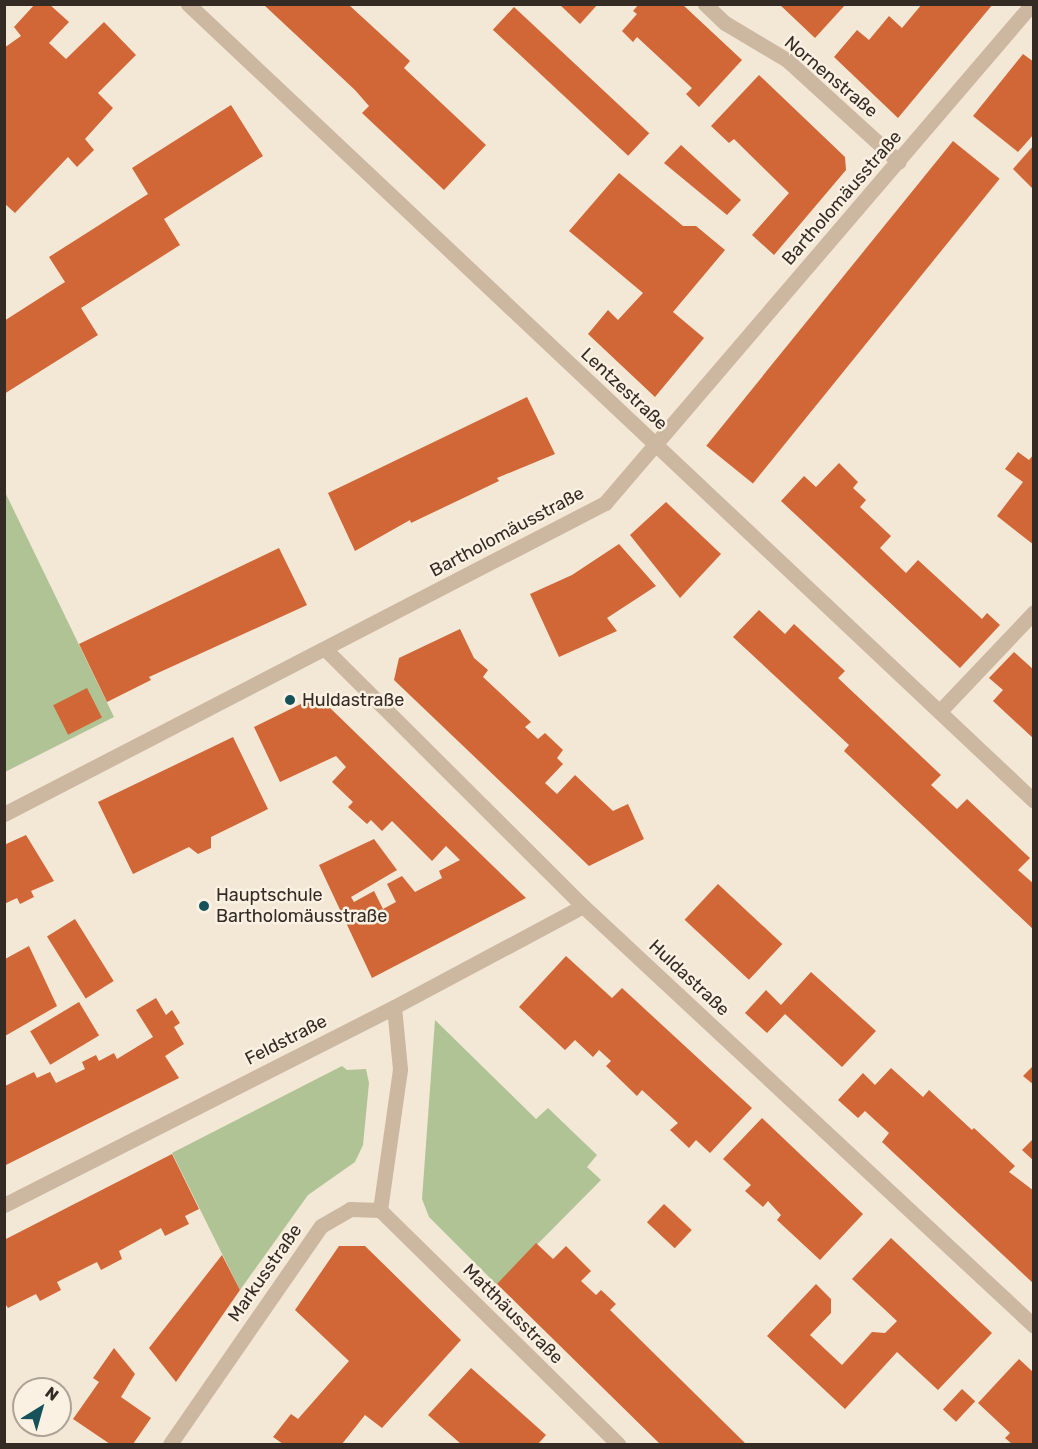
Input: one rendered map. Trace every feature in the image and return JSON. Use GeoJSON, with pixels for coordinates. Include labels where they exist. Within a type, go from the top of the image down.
{"type":"FeatureCollection","features":[{"type":"Feature","properties":{"kind":"street","name":"Lentzestraße"},"geometry":{"type":"LineString","coordinates":[[188,4],[1034,801]]}},
{"type":"Feature","properties":{"kind":"street","name":"Nornenstraße"},"geometry":{"type":"LineString","coordinates":[[705,4],[725,23],[787,60],[899,162]]}},
{"type":"Feature","properties":{"kind":"street","name":"Bartholomäusstraße"},"geometry":{"type":"LineString","coordinates":[[4,814],[326,650],[605,503],[1032,4]]}},
{"type":"Feature","properties":{"kind":"street"},"geometry":{"type":"LineString","coordinates":[[940,711],[1034,612]]}},
{"type":"Feature","properties":{"kind":"street","name":"Huldastraße"},"geometry":{"type":"LineString","coordinates":[[326,650],[583,906],[1034,1326]]}},
{"type":"Feature","properties":{"kind":"street","name":"Feldstraße"},"geometry":{"type":"LineString","coordinates":[[4,1205],[393,1007],[583,906]]}},
{"type":"Feature","properties":{"kind":"street"},"geometry":{"type":"LineString","coordinates":[[380,1210],[400,1069],[393,1007]]}},
{"type":"Feature","properties":{"kind":"street","name":"Markusstraße"},"geometry":{"type":"LineString","coordinates":[[170,1444],[321,1226],[350,1209],[380,1210]]}},
{"type":"Feature","properties":{"kind":"street","name":"Matthäusstraße"},"geometry":{"type":"LineString","coordinates":[[380,1210],[618,1444]]}},
{"type":"Feature","properties":{"kind":"green space"},"geometry":{"type":"Polygon","coordinates":[[[4,490],[114,717],[5,772],[4,772],[4,490]]]}},
{"type":"Feature","properties":{"kind":"green space"},"geometry":{"type":"Polygon","coordinates":[[[435,1020],[536,1119],[548,1108],[597,1155],[587,1167],[601,1180],[497,1285],[429,1217],[422,1199],[435,1020]]]}},
{"type":"Feature","properties":{"kind":"green space"},"geometry":{"type":"Polygon","coordinates":[[[342,1066],[347,1070],[366,1069],[369,1083],[363,1145],[355,1162],[308,1195],[240,1290],[172,1153],[342,1066]]]}},
{"type":"Feature","properties":{"kind":"building"},"geometry":{"type":"Polygon","coordinates":[[[35,4],[49,4],[69,22],[49,43],[66,59],[104,22],[136,55],[98,93],[113,108],[85,139],[94,150],[77,167],[68,157],[15,213],[4,203],[4,48],[21,36],[14,27],[35,4]]]}},
{"type":"Feature","properties":{"kind":"building"},"geometry":{"type":"Polygon","coordinates":[[[559,4],[598,4],[580,24],[559,4]]]}},
{"type":"Feature","properties":{"kind":"building"},"geometry":{"type":"Polygon","coordinates":[[[639,4],[682,4],[742,60],[699,107],[686,94],[692,88],[637,37],[633,42],[622,31],[637,14],[633,11],[639,4]]]}},
{"type":"Feature","properties":{"kind":"building"},"geometry":{"type":"Polygon","coordinates":[[[779,4],[846,4],[815,38],[779,4]]]}},
{"type":"Feature","properties":{"kind":"building"},"geometry":{"type":"Polygon","coordinates":[[[922,4],[993,4],[898,118],[834,57],[857,30],[869,40],[889,16],[902,28],[922,4]]]}},
{"type":"Feature","properties":{"kind":"building"},"geometry":{"type":"Polygon","coordinates":[[[264,5],[349,5],[410,61],[404,68],[486,145],[444,190],[362,113],[369,106],[355,90],[264,5]]]}},
{"type":"Feature","properties":{"kind":"building"},"geometry":{"type":"Polygon","coordinates":[[[514,7],[649,133],[628,156],[493,30],[514,7]]]}},
{"type":"Feature","properties":{"kind":"building"},"geometry":{"type":"Polygon","coordinates":[[[1023,54],[1034,62],[1034,134],[1018,152],[973,116],[1023,54]]]}},
{"type":"Feature","properties":{"kind":"building"},"geometry":{"type":"Polygon","coordinates":[[[759,75],[845,157],[846,170],[774,255],[752,235],[789,193],[734,139],[729,143],[711,126],[759,75]]]}},
{"type":"Feature","properties":{"kind":"building"},"geometry":{"type":"Polygon","coordinates":[[[231,105],[263,156],[164,219],[180,245],[81,308],[98,335],[4,394],[4,321],[65,282],[49,257],[148,194],[132,168],[231,105]]]}},
{"type":"Feature","properties":{"kind":"building"},"geometry":{"type":"Polygon","coordinates":[[[953,141],[1000,179],[753,483],[706,446],[953,141]]]}},
{"type":"Feature","properties":{"kind":"building"},"geometry":{"type":"Polygon","coordinates":[[[681,145],[741,200],[727,215],[664,163],[681,145]]]}},
{"type":"Feature","properties":{"kind":"building"},"geometry":{"type":"Polygon","coordinates":[[[1034,145],[1034,190],[1013,169],[1034,145]]]}},
{"type":"Feature","properties":{"kind":"building"},"geometry":{"type":"Polygon","coordinates":[[[619,173],[683,226],[696,226],[725,250],[673,312],[704,338],[655,397],[588,334],[608,310],[618,320],[643,293],[569,231],[619,173]]]}},
{"type":"Feature","properties":{"kind":"building"},"geometry":{"type":"Polygon","coordinates":[[[527,397],[555,454],[497,478],[499,481],[411,523],[410,520],[355,551],[328,493],[527,397]]]}},
{"type":"Feature","properties":{"kind":"building"},"geometry":{"type":"Polygon","coordinates":[[[1018,452],[1029,460],[1034,454],[1034,545],[997,516],[1023,482],[1005,469],[1018,452]]]}},
{"type":"Feature","properties":{"kind":"building"},"geometry":{"type":"Polygon","coordinates":[[[839,463],[858,482],[853,488],[866,500],[860,507],[891,536],[880,548],[906,573],[918,560],[982,619],[987,613],[1000,625],[960,668],[781,501],[804,476],[816,487],[839,463]]]}},
{"type":"Feature","properties":{"kind":"building"},"geometry":{"type":"Polygon","coordinates":[[[666,502],[721,554],[680,598],[630,535],[666,502]]]}},
{"type":"Feature","properties":{"kind":"building"},"geometry":{"type":"Polygon","coordinates":[[[619,544],[656,586],[607,618],[617,631],[559,657],[530,594],[572,575],[619,544]]]}},
{"type":"Feature","properties":{"kind":"building"},"geometry":{"type":"Polygon","coordinates":[[[279,548],[307,605],[149,677],[151,680],[107,702],[79,644],[279,548]]]}},
{"type":"Feature","properties":{"kind":"building"},"geometry":{"type":"Polygon","coordinates":[[[759,610],[785,634],[794,624],[845,671],[838,678],[941,775],[931,785],[957,809],[967,799],[1030,858],[1018,870],[1034,884],[1034,930],[844,751],[849,745],[733,637],[759,610]]]}},
{"type":"Feature","properties":{"kind":"building"},"geometry":{"type":"Polygon","coordinates":[[[460,629],[474,658],[488,670],[483,677],[531,722],[525,727],[538,739],[545,733],[563,750],[557,758],[563,764],[545,783],[557,794],[575,775],[613,811],[628,804],[644,839],[589,866],[394,680],[399,658],[460,629]]]}},
{"type":"Feature","properties":{"kind":"building"},"geometry":{"type":"Polygon","coordinates":[[[1014,652],[1034,670],[1034,739],[993,701],[1003,690],[989,678],[1014,652]]]}},
{"type":"Feature","properties":{"kind":"building"},"geometry":{"type":"Polygon","coordinates":[[[87,688],[102,717],[68,735],[53,705],[87,688]]]}},
{"type":"Feature","properties":{"kind":"building"},"geometry":{"type":"Polygon","coordinates":[[[307,701],[327,705],[526,898],[372,978],[319,865],[374,839],[397,870],[351,897],[354,902],[374,891],[383,909],[396,902],[387,884],[402,876],[415,892],[442,878],[439,871],[460,860],[446,846],[432,861],[392,821],[382,831],[371,820],[367,824],[348,807],[353,802],[332,782],[346,767],[336,756],[280,782],[254,727],[307,701]]]}},
{"type":"Feature","properties":{"kind":"building"},"geometry":{"type":"Polygon","coordinates":[[[233,737],[268,809],[211,837],[211,848],[198,854],[189,847],[133,874],[98,802],[233,737]]]}},
{"type":"Feature","properties":{"kind":"building"},"geometry":{"type":"Polygon","coordinates":[[[26,835],[54,881],[31,891],[34,897],[20,904],[17,898],[4,904],[4,845],[26,835]]]}},
{"type":"Feature","properties":{"kind":"building"},"geometry":{"type":"Polygon","coordinates":[[[718,884],[782,944],[749,980],[685,920],[718,884]]]}},
{"type":"Feature","properties":{"kind":"building"},"geometry":{"type":"Polygon","coordinates":[[[75,919],[114,981],[86,998],[47,936],[75,919]]]}},
{"type":"Feature","properties":{"kind":"building"},"geometry":{"type":"Polygon","coordinates":[[[29,946],[57,1006],[5,1036],[5,959],[29,946]]]}},
{"type":"Feature","properties":{"kind":"building"},"geometry":{"type":"Polygon","coordinates":[[[566,956],[612,998],[622,988],[752,1108],[710,1153],[696,1140],[689,1148],[670,1130],[678,1123],[642,1090],[637,1096],[606,1066],[611,1061],[599,1050],[593,1057],[575,1040],[565,1050],[519,1007],[566,956]]]}},
{"type":"Feature","properties":{"kind":"building"},"geometry":{"type":"Polygon","coordinates":[[[811,972],[876,1031],[842,1067],[785,1014],[767,1033],[745,1013],[766,990],[781,1005],[811,972]]]}},
{"type":"Feature","properties":{"kind":"building"},"geometry":{"type":"Polygon","coordinates":[[[156,998],[166,1015],[172,1010],[180,1023],[174,1027],[184,1044],[165,1056],[179,1078],[4,1166],[5,1086],[34,1072],[37,1078],[50,1072],[56,1083],[85,1069],[82,1062],[96,1055],[99,1061],[114,1053],[117,1059],[153,1037],[136,1010],[156,998]]]}},
{"type":"Feature","properties":{"kind":"building"},"geometry":{"type":"Polygon","coordinates":[[[79,1002],[99,1035],[50,1065],[30,1031],[79,1002]]]}},
{"type":"Feature","properties":{"kind":"building"},"geometry":{"type":"Polygon","coordinates":[[[1034,1065],[1034,1085],[1023,1076],[1034,1065]]]}},
{"type":"Feature","properties":{"kind":"building"},"geometry":{"type":"Polygon","coordinates":[[[891,1068],[923,1097],[929,1090],[972,1130],[974,1128],[1015,1166],[1009,1172],[1034,1191],[1034,1284],[882,1142],[889,1133],[865,1111],[858,1118],[838,1100],[863,1073],[875,1085],[891,1068]]]}},
{"type":"Feature","properties":{"kind":"building"},"geometry":{"type":"Polygon","coordinates":[[[762,1118],[863,1214],[820,1260],[777,1220],[781,1215],[768,1201],[763,1207],[745,1191],[751,1185],[723,1159],[762,1118]]]}},
{"type":"Feature","properties":{"kind":"building"},"geometry":{"type":"Polygon","coordinates":[[[1034,1138],[1034,1161],[1022,1150],[1034,1138]]]}},
{"type":"Feature","properties":{"kind":"building"},"geometry":{"type":"Polygon","coordinates":[[[172,1154],[199,1209],[185,1216],[189,1224],[165,1236],[161,1228],[119,1251],[122,1259],[101,1270],[97,1262],[57,1282],[61,1290],[40,1301],[36,1294],[8,1308],[4,1302],[4,1240],[172,1154]]]}},
{"type":"Feature","properties":{"kind":"building"},"geometry":{"type":"Polygon","coordinates":[[[664,1204],[692,1230],[675,1248],[647,1222],[664,1204]]]}},
{"type":"Feature","properties":{"kind":"building"},"geometry":{"type":"Polygon","coordinates":[[[891,1238],[992,1333],[938,1390],[897,1352],[845,1409],[767,1336],[816,1284],[831,1299],[831,1313],[810,1335],[842,1365],[872,1332],[885,1333],[897,1321],[852,1279],[891,1238]]]}},
{"type":"Feature","properties":{"kind":"building"},"geometry":{"type":"Polygon","coordinates":[[[536,1243],[553,1259],[566,1246],[591,1271],[581,1281],[596,1295],[601,1290],[616,1304],[610,1310],[746,1444],[660,1444],[497,1284],[536,1243]]]}},
{"type":"Feature","properties":{"kind":"building"},"geometry":{"type":"Polygon","coordinates":[[[339,1246],[365,1246],[461,1340],[382,1428],[365,1415],[342,1444],[283,1444],[273,1437],[291,1414],[298,1419],[349,1361],[295,1310],[339,1246]]]}},
{"type":"Feature","properties":{"kind":"building"},"geometry":{"type":"Polygon","coordinates":[[[222,1255],[240,1290],[176,1382],[149,1348],[222,1255]]]}},
{"type":"Feature","properties":{"kind":"building"},"geometry":{"type":"Polygon","coordinates":[[[114,1348],[135,1374],[121,1397],[151,1418],[133,1444],[110,1444],[73,1419],[99,1382],[93,1378],[114,1348]]]}},
{"type":"Feature","properties":{"kind":"building"},"geometry":{"type":"Polygon","coordinates":[[[1019,1359],[1034,1373],[1034,1444],[1012,1444],[1005,1438],[1010,1433],[978,1403],[1019,1359]]]}},
{"type":"Feature","properties":{"kind":"building"},"geometry":{"type":"Polygon","coordinates":[[[471,1368],[546,1435],[538,1444],[461,1444],[428,1415],[471,1368]]]}},
{"type":"Feature","properties":{"kind":"building"},"geometry":{"type":"Polygon","coordinates":[[[962,1389],[975,1401],[956,1422],[943,1409],[962,1389]]]}},
{"type":"Feature","properties":{"kind":"place","name":"Huldastraße"},"geometry":{"type":"Point","coordinates":[290,700]}},
{"type":"Feature","properties":{"kind":"place","name":"Hauptschule Bartholomäusstraße"},"geometry":{"type":"Point","coordinates":[204,906]}}]}
